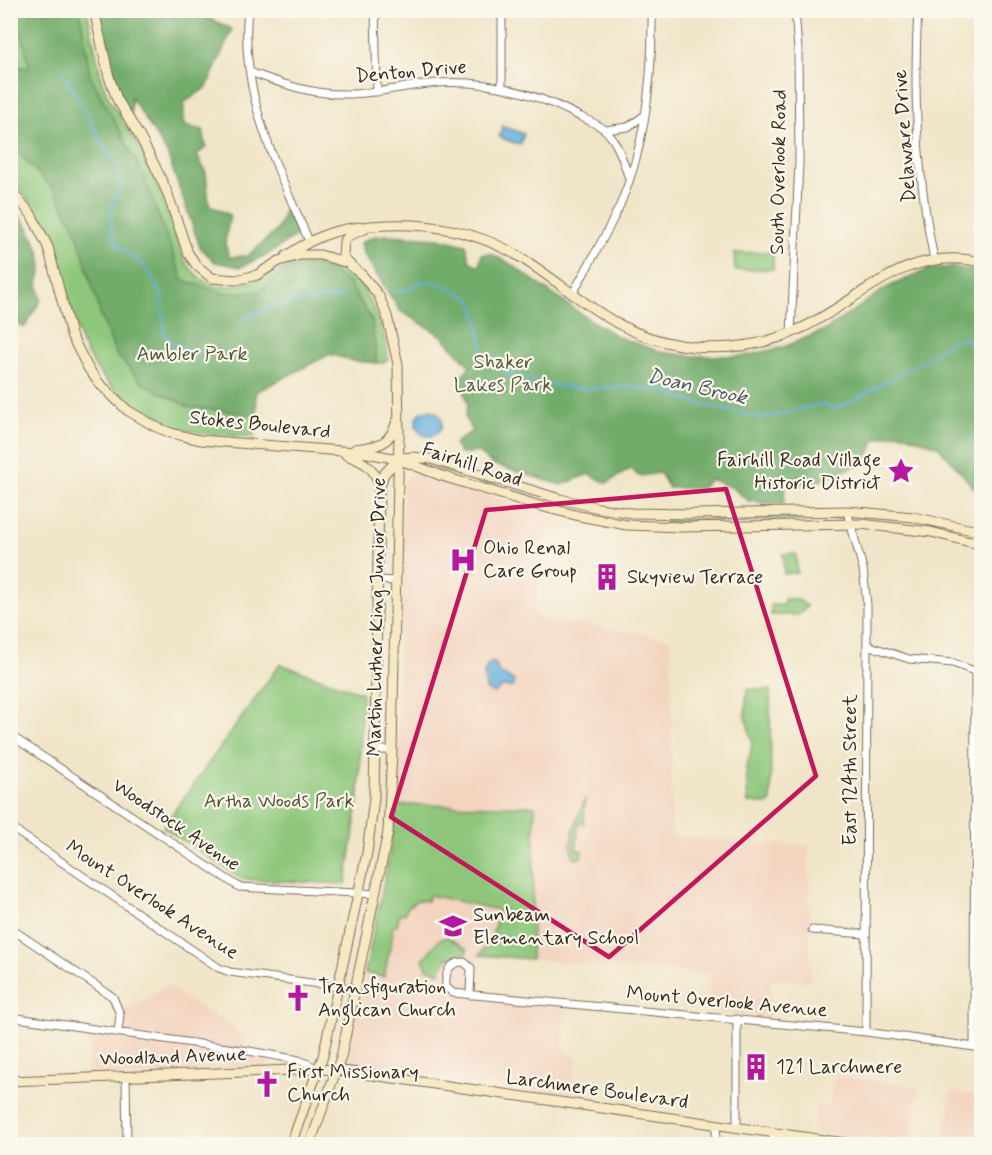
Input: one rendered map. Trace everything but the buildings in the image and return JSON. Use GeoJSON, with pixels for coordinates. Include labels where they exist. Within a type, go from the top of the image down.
{"type":"FeatureCollection","features":[{"type":"Feature","properties":{"kind":"main road"},"geometry":{"type":"LineString","coordinates":[[94,10],[108,77],[117,99],[155,166],[192,259],[212,278],[224,280],[256,276],[309,241],[330,232],[353,227],[426,225],[472,235],[514,254],[608,320],[638,334],[681,345],[706,348],[737,347],[790,334],[826,316],[889,275],[914,263],[958,258],[981,262]]}},
{"type":"Feature","properties":{"kind":"main road","name":"Stokes Boulevard"},"geometry":{"type":"LineString","coordinates":[[10,190],[31,214],[48,247],[71,335],[79,353],[99,383],[127,410],[156,427],[186,437],[398,459]]}},
{"type":"Feature","properties":{"kind":"main road"},"geometry":{"type":"LineString","coordinates":[[381,225],[369,227],[346,238],[342,250],[343,257],[348,263],[373,287],[386,312],[398,364],[398,459]]}},
{"type":"Feature","properties":{"kind":"main road"},"geometry":{"type":"LineString","coordinates":[[279,261],[300,255],[320,255],[348,263]]}},
{"type":"Feature","properties":{"kind":"main road"},"geometry":{"type":"LineString","coordinates":[[335,451],[373,447],[382,443],[390,438],[394,431],[399,413]]}},
{"type":"Feature","properties":{"kind":"main road"},"geometry":{"type":"LineString","coordinates":[[335,451],[363,461],[372,469],[379,490]]}},
{"type":"Feature","properties":{"kind":"main road","name":"Fairhill Road"},"geometry":{"type":"LineString","coordinates":[[398,459],[412,457],[431,459],[541,493],[599,508],[660,514],[847,510],[933,520],[981,532]]}},
{"type":"Feature","properties":{"kind":"main road","name":"Martin Luther King Junior Drive"},"geometry":{"type":"LineString","coordinates":[[291,1144],[323,1056],[373,812],[379,490],[384,474],[398,459]]}},
{"type":"Feature","properties":{"kind":"main road","name":"Martin Luther King Junior Drive"},"geometry":{"type":"LineString","coordinates":[[310,1144],[337,1070],[388,832],[392,750],[398,459]]}},
{"type":"Feature","properties":{"kind":"main road","name":"Fairhill Road"},"geometry":{"type":"LineString","coordinates":[[398,459],[442,476],[538,505],[627,525],[660,527],[850,523],[932,532],[981,545]]}},
{"type":"Feature","properties":{"kind":"main road"},"geometry":{"type":"LineString","coordinates":[[538,505],[541,493]]}},
{"type":"Feature","properties":{"kind":"main road"},"geometry":{"type":"LineString","coordinates":[[563,512],[566,500]]}},
{"type":"Feature","properties":{"kind":"main road"},"geometry":{"type":"LineString","coordinates":[[660,514],[660,527]]}},
{"type":"Feature","properties":{"kind":"main road"},"geometry":{"type":"LineString","coordinates":[[932,532],[933,520]]}},
{"type":"Feature","properties":{"kind":"main road","name":"Woodland Avenue"},"geometry":{"type":"LineString","coordinates":[[10,1081],[337,1070]]}},
{"type":"Feature","properties":{"kind":"main road","name":"Larchmere Boulevard"},"geometry":{"type":"LineString","coordinates":[[337,1070],[851,1144]]}},
{"type":"Feature","properties":{"kind":"street"},"geometry":{"type":"LineString","coordinates":[[248,10],[246,43],[250,72],[267,142],[309,241]]}},
{"type":"Feature","properties":{"kind":"street"},"geometry":{"type":"LineString","coordinates":[[375,10],[376,92]]}},
{"type":"Feature","properties":{"kind":"street"},"geometry":{"type":"LineString","coordinates":[[502,10],[502,87]]}},
{"type":"Feature","properties":{"kind":"street"},"geometry":{"type":"LineString","coordinates":[[572,295],[606,233],[629,179],[645,115],[651,62],[652,10]]}},
{"type":"Feature","properties":{"kind":"street","name":"South Overlook Road"},"geometry":{"type":"LineString","coordinates":[[790,334],[799,162],[795,10]]}},
{"type":"Feature","properties":{"kind":"street","name":"Delaware Drive"},"geometry":{"type":"LineString","coordinates":[[918,10],[916,59],[918,134],[924,198],[934,259]]}},
{"type":"Feature","properties":{"kind":"street","name":"Denton Drive"},"geometry":{"type":"LineString","coordinates":[[250,72],[289,86],[328,94],[376,92],[457,82],[502,87],[538,97],[605,130]]}},
{"type":"Feature","properties":{"kind":"street"},"geometry":{"type":"LineString","coordinates":[[629,179],[619,152],[605,130],[628,127],[645,115]]}},
{"type":"Feature","properties":{"kind":"street","name":"East 124th Street"},"geometry":{"type":"LineString","coordinates":[[847,510],[865,582],[867,645],[866,1032]]}},
{"type":"Feature","properties":{"kind":"street"},"geometry":{"type":"LineString","coordinates":[[378,580],[395,580]]}},
{"type":"Feature","properties":{"kind":"street"},"geometry":{"type":"LineString","coordinates":[[867,645],[909,659],[943,661],[978,672],[978,1048]]}},
{"type":"Feature","properties":{"kind":"street","name":"Woodstock Avenue"},"geometry":{"type":"LineString","coordinates":[[10,735],[239,888],[376,894]]}},
{"type":"Feature","properties":{"kind":"street"},"geometry":{"type":"LineString","coordinates":[[374,750],[392,750]]}},
{"type":"Feature","properties":{"kind":"street","name":"Mount Overlook Avenue"},"geometry":{"type":"LineString","coordinates":[[10,827],[219,968],[230,972],[356,989]]}},
{"type":"Feature","properties":{"kind":"street"},"geometry":{"type":"LineString","coordinates":[[10,928],[113,997],[120,1014],[118,1033]]}},
{"type":"Feature","properties":{"kind":"street"},"geometry":{"type":"LineString","coordinates":[[812,930],[866,934]]}},
{"type":"Feature","properties":{"kind":"street","name":"Mount Overlook Avenue"},"geometry":{"type":"LineString","coordinates":[[470,995],[471,968],[464,962],[454,963],[446,973],[446,987],[453,993],[470,995],[737,1019],[866,1032],[978,1048]]}},
{"type":"Feature","properties":{"kind":"street"},"geometry":{"type":"LineString","coordinates":[[10,1017],[299,1060],[319,1069]]}},
{"type":"Feature","properties":{"kind":"street"},"geometry":{"type":"LineString","coordinates":[[737,1019],[737,1128]]}},
{"type":"Feature","properties":{"kind":"street"},"geometry":{"type":"LineString","coordinates":[[126,1077],[127,1144]]}},
{"type":"Feature","properties":{"kind":"street"},"geometry":{"type":"LineString","coordinates":[[715,1144],[717,1125]]}},
{"type":"Feature","properties":{"kind":"street"},"geometry":{"type":"LineString","coordinates":[[773,1133],[773,1144]]}},
{"type":"Feature","properties":{"kind":"highlighted area"},"geometry":{"type":"Polygon","coordinates":[[[726,489],[816,776],[609,957],[391,817],[486,510],[726,489]]]}},
{"type":"Feature","properties":{"kind":"shaded area"},"geometry":{"type":"Polygon","coordinates":[[[414,473],[550,514],[534,616],[671,639],[672,836],[809,846],[810,982],[771,979],[769,1018],[708,1012],[710,974],[479,955],[474,1000],[566,1008],[562,1047],[576,1058],[571,1097],[352,1065],[348,1061],[347,1054],[393,832],[397,760],[403,483],[408,476],[414,473]]]}},
{"type":"Feature","properties":{"kind":"shaded area"},"geometry":{"type":"Polygon","coordinates":[[[167,984],[183,997],[234,1028],[249,1051],[265,1059],[269,1065],[259,1071],[89,1078],[88,1029],[118,1033],[117,1003],[129,1011],[167,984]]]}},
{"type":"Feature","properties":{"kind":"shaded area"},"geometry":{"type":"Polygon","coordinates":[[[834,1076],[919,1087],[910,1144],[812,1132],[816,1105],[829,1107],[834,1076]]]}},
{"type":"Feature","properties":{"kind":"shaded area"},"geometry":{"type":"Polygon","coordinates":[[[951,1091],[981,1095],[981,1144],[944,1144],[951,1091]]]}},
{"type":"Feature","properties":{"kind":"shaded area"},"geometry":{"type":"Polygon","coordinates":[[[721,1134],[802,1144],[719,1144],[721,1134]]]}},
{"type":"Feature","properties":{"kind":"green space","name":"Ambler Park"},"geometry":{"type":"Polygon","coordinates":[[[10,11],[87,11],[102,82],[110,101],[152,167],[183,257],[195,273],[208,283],[221,286],[251,281],[304,260],[320,260],[344,268],[356,278],[378,317],[388,359],[383,363],[354,361],[330,354],[256,392],[254,437],[190,431],[170,425],[134,406],[118,393],[91,361],[75,323],[54,247],[37,212],[11,180],[10,11]]]}},
{"type":"Feature","properties":{"kind":"green space","name":"Ambler Park"},"geometry":{"type":"Polygon","coordinates":[[[15,11],[80,11],[90,75],[143,174],[183,280],[223,293],[259,291],[298,261],[329,269],[349,283],[372,321],[377,363],[354,361],[330,354],[256,392],[257,415],[189,407],[142,383],[116,354],[101,316],[76,230],[55,191],[11,145],[11,67],[30,67],[15,11]]]}},
{"type":"Feature","properties":{"kind":"green space"},"geometry":{"type":"Polygon","coordinates":[[[94,11],[184,11],[206,17],[232,29],[207,87],[184,103],[184,126],[203,130],[206,147],[197,155],[206,173],[209,205],[230,215],[225,243],[229,257],[247,256],[260,245],[277,230],[286,207],[297,236],[241,267],[215,262],[200,247],[167,153],[131,97],[131,121],[117,99],[94,11]]]}},
{"type":"Feature","properties":{"kind":"green space"},"geometry":{"type":"Polygon","coordinates":[[[11,203],[29,229],[40,253],[42,268],[38,285],[41,300],[24,328],[11,319],[11,203]]]}},
{"type":"Feature","properties":{"kind":"green space","name":"Shaker Lakes Park"},"geometry":{"type":"Polygon","coordinates":[[[387,235],[438,238],[466,245],[470,262],[479,266],[482,254],[491,254],[509,263],[618,337],[661,352],[693,356],[745,356],[784,347],[827,329],[886,288],[929,269],[954,267],[981,272],[981,496],[938,446],[900,433],[876,439],[865,462],[822,480],[785,485],[784,504],[750,502],[731,487],[710,479],[702,488],[669,488],[660,473],[639,476],[630,469],[607,483],[589,474],[561,485],[492,464],[477,452],[460,454],[454,444],[472,431],[465,417],[468,404],[460,378],[470,366],[441,335],[400,311],[363,253],[361,243],[372,237],[387,235]]]}},
{"type":"Feature","properties":{"kind":"green space"},"geometry":{"type":"Polygon","coordinates":[[[773,252],[773,269],[735,270],[734,253],[773,252]]]}},
{"type":"Feature","properties":{"kind":"green space"},"geometry":{"type":"Polygon","coordinates":[[[435,466],[535,498],[532,499],[434,468],[435,466]]]}},
{"type":"Feature","properties":{"kind":"green space"},"geometry":{"type":"Polygon","coordinates":[[[841,516],[841,519],[665,524],[665,520],[841,516]]]}},
{"type":"Feature","properties":{"kind":"green space"},"geometry":{"type":"Polygon","coordinates":[[[783,554],[796,554],[797,573],[784,574],[783,554]]]}},
{"type":"Feature","properties":{"kind":"green space"},"geometry":{"type":"Polygon","coordinates":[[[784,599],[797,599],[807,606],[798,615],[771,615],[771,605],[784,605],[784,599]]]}},
{"type":"Feature","properties":{"kind":"green space","name":"Artha Woods Park"},"geometry":{"type":"Polygon","coordinates":[[[280,664],[362,693],[359,796],[346,884],[241,879],[163,827],[280,664]]]}},
{"type":"Feature","properties":{"kind":"green space"},"geometry":{"type":"Polygon","coordinates":[[[747,689],[770,690],[771,800],[769,804],[748,803],[746,768],[752,741],[745,715],[747,689]]]}},
{"type":"Feature","properties":{"kind":"green space"},"geometry":{"type":"Polygon","coordinates":[[[585,799],[584,823],[579,823],[576,849],[582,851],[581,858],[576,859],[572,854],[572,838],[585,799]]]}},
{"type":"Feature","properties":{"kind":"green space"},"geometry":{"type":"Polygon","coordinates":[[[396,805],[535,806],[531,959],[479,955],[491,940],[499,910],[429,895],[427,901],[417,900],[407,908],[405,914],[400,913],[397,925],[393,926],[384,977],[365,973],[388,863],[396,805]]]}},
{"type":"Feature","properties":{"kind":"green space"},"geometry":{"type":"Polygon","coordinates":[[[447,937],[467,949],[467,953],[447,958],[440,972],[427,968],[423,959],[439,940],[447,937]]]}},
{"type":"Feature","properties":{"kind":"water"},"geometry":{"type":"Polygon","coordinates":[[[503,126],[524,134],[520,145],[499,137],[503,126]]]}},
{"type":"Feature","properties":{"kind":"water"},"geometry":{"type":"Polygon","coordinates":[[[429,410],[438,414],[442,423],[438,432],[429,436],[420,432],[416,423],[420,414],[429,410]]]}},
{"type":"Feature","properties":{"kind":"water"},"geometry":{"type":"Polygon","coordinates":[[[493,662],[497,665],[498,672],[514,681],[513,687],[503,687],[494,693],[486,690],[484,673],[488,664],[493,662]]]}},
{"type":"Feature","properties":{"kind":"waterway","name":"Doan Brook"},"geometry":{"type":"LineString","coordinates":[[62,71],[113,162],[120,170],[121,185],[111,207],[112,230],[116,243],[148,270],[162,296],[164,333],[173,344],[194,353],[207,349]]}},
{"type":"Feature","properties":{"kind":"waterway","name":"Doan Brook"},"geometry":{"type":"LineString","coordinates":[[395,292],[410,289],[422,281],[446,286],[472,300],[483,351],[504,372],[539,383],[582,389],[626,386],[664,391],[701,405],[763,418],[821,404],[832,409],[847,404],[929,357],[951,341],[965,338],[982,360]]}},
{"type":"Feature","properties":{"kind":"waterway"},"geometry":{"type":"LineString","coordinates":[[240,321],[277,305],[343,297]]}},
{"type":"Feature","properties":{"kind":"place","name":"Fairhill Road Village Historic District"},"geometry":{"type":"Point","coordinates":[901,471]}},
{"type":"Feature","properties":{"kind":"place","name":"Ohio Renal Care Group"},"geometry":{"type":"Point","coordinates":[463,560]}},
{"type":"Feature","properties":{"kind":"place","name":"Skyview Terrace"},"geometry":{"type":"Point","coordinates":[607,577]}},
{"type":"Feature","properties":{"kind":"place","name":"Sunbeam Elementary School"},"geometry":{"type":"Point","coordinates":[453,926]}},
{"type":"Feature","properties":{"kind":"place","name":"Transfiguration Anglican Church"},"geometry":{"type":"Point","coordinates":[298,998]}},
{"type":"Feature","properties":{"kind":"place","name":"121 Larchmere"},"geometry":{"type":"Point","coordinates":[756,1067]}},
{"type":"Feature","properties":{"kind":"place","name":"First Missionary Church"},"geometry":{"type":"Point","coordinates":[267,1084]}}]}
